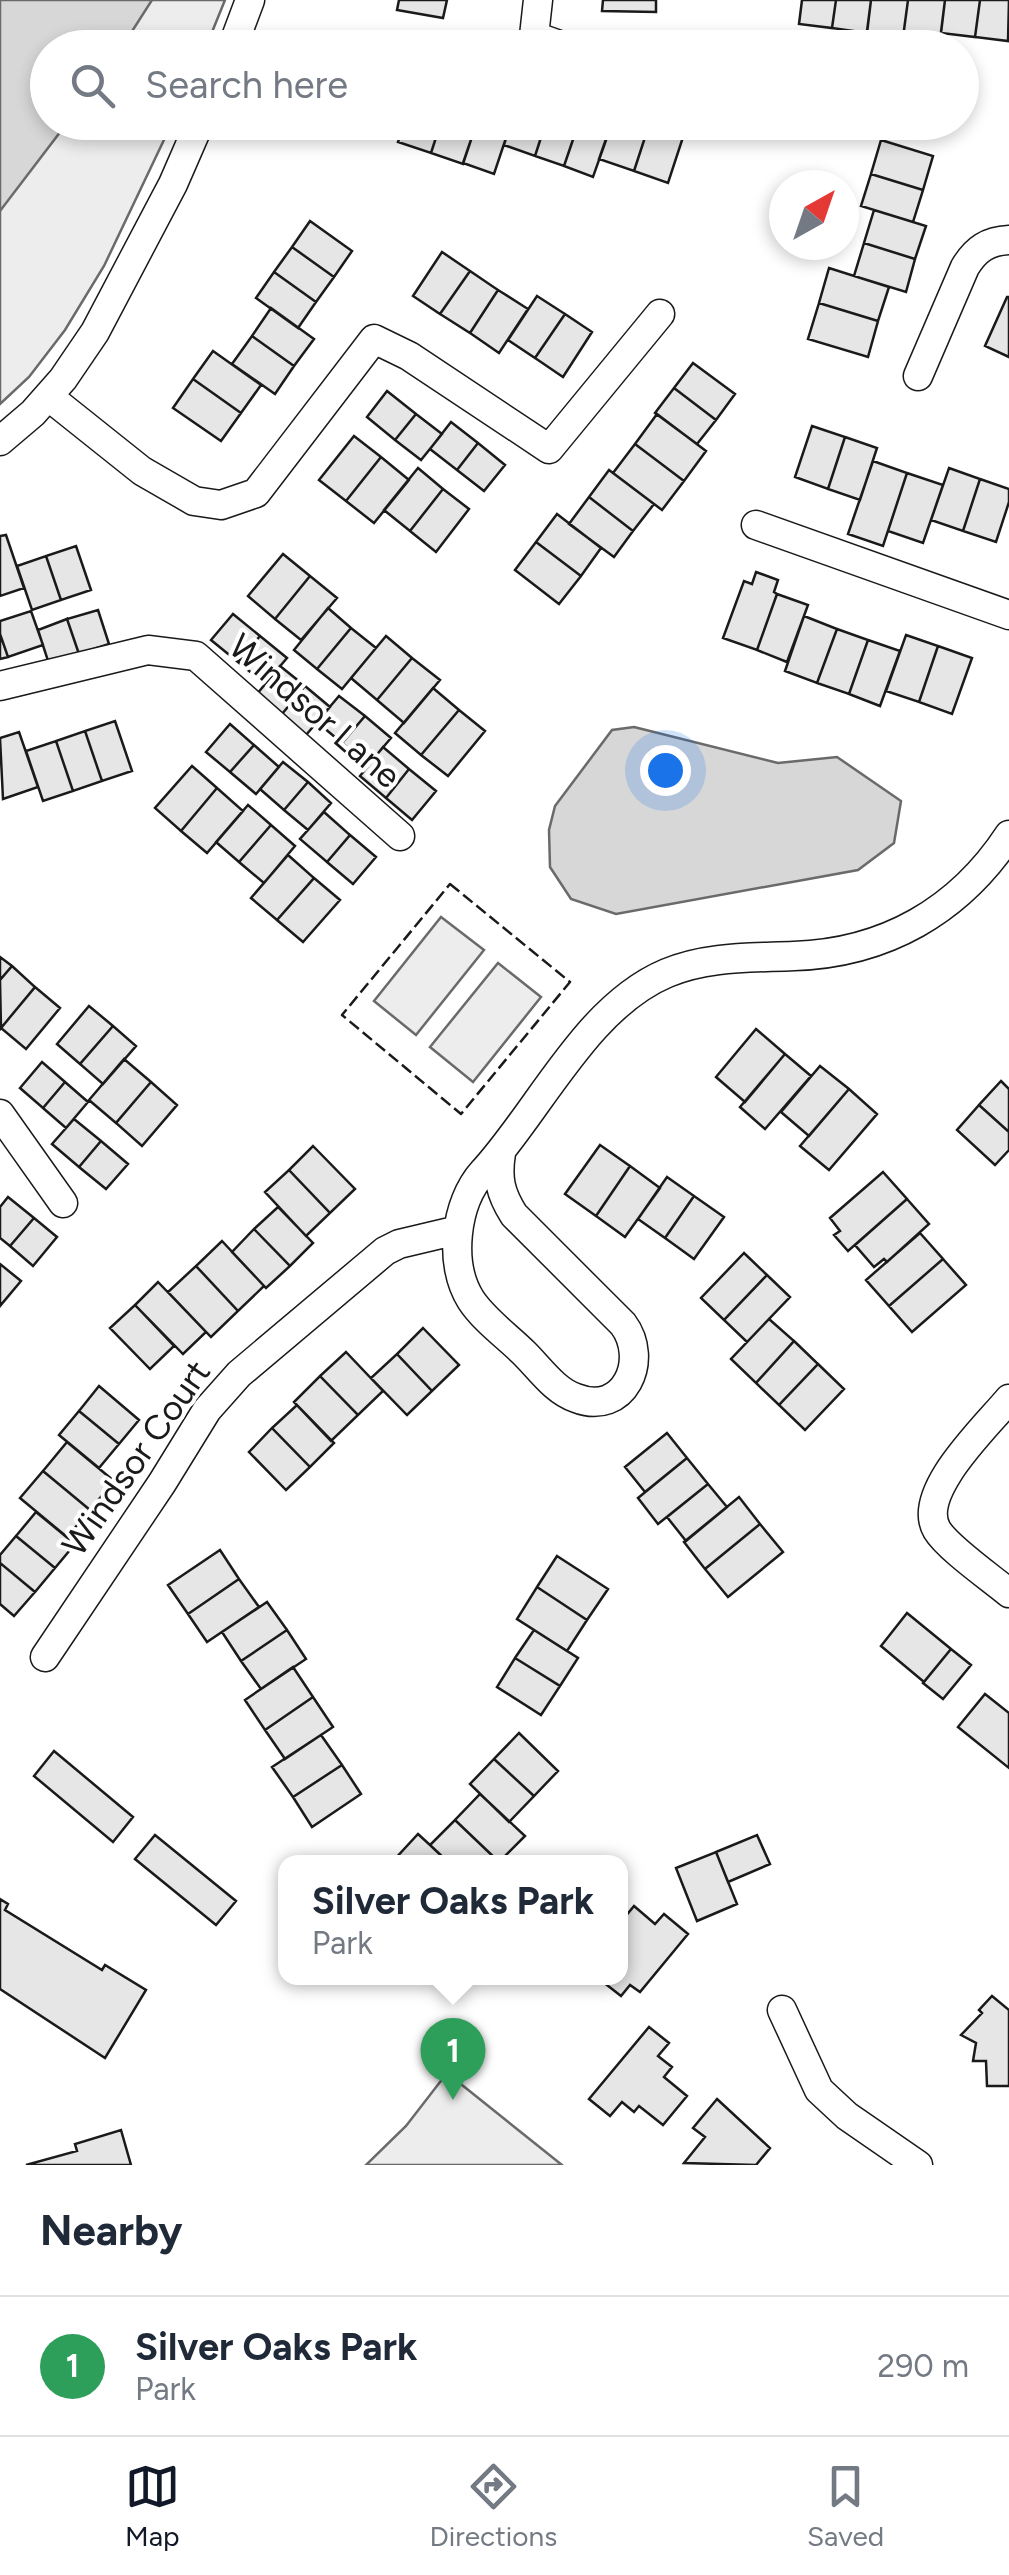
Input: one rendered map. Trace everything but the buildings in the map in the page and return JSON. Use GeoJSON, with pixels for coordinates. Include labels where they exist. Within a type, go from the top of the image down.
{"type":"FeatureCollection","features":[{"type":"Feature","properties":{"kind":"street"},"geometry":{"type":"LineString","coordinates":[[239,30],[250,0]]}},
{"type":"Feature","properties":{"kind":"street"},"geometry":{"type":"LineString","coordinates":[[535,30],[538,0]]}},
{"type":"Feature","properties":{"kind":"street"},"geometry":{"type":"LineString","coordinates":[[0,441],[48,396],[95,332],[192,140]]}},
{"type":"Feature","properties":{"kind":"street"},"geometry":{"type":"LineString","coordinates":[[918,376],[964,267],[988,243],[1009,240]]}},
{"type":"Feature","properties":{"kind":"street"},"geometry":{"type":"LineString","coordinates":[[48,396],[142,471],[194,500],[221,506],[256,493],[374,339],[409,356],[549,449],[660,314]]}},
{"type":"Feature","properties":{"kind":"street"},"geometry":{"type":"LineString","coordinates":[[756,525],[1009,615]]}},
{"type":"Feature","properties":{"kind":"street","name":"Windsor Lane"},"geometry":{"type":"LineString","coordinates":[[0,686],[148,650],[196,656],[400,836]]}},
{"type":"Feature","properties":{"kind":"street"},"geometry":{"type":"LineString","coordinates":[[501,1152],[497,1175],[502,1197],[514,1215],[629,1333],[636,1354],[631,1376],[625,1386],[606,1398],[573,1398],[558,1388],[472,1301],[459,1264],[458,1230],[467,1198],[478,1178],[571,1055],[636,990],[665,973],[698,962],[848,951],[891,938],[931,917],[958,896],[990,864],[1009,836]]}},
{"type":"Feature","properties":{"kind":"street"},"geometry":{"type":"LineString","coordinates":[[0,1114],[63,1204]]}},
{"type":"Feature","properties":{"kind":"street","name":"Windsor Court"},"geometry":{"type":"LineString","coordinates":[[45,1656],[162,1483],[206,1410],[239,1374],[385,1251],[458,1230]]}},
{"type":"Feature","properties":{"kind":"street"},"geometry":{"type":"LineString","coordinates":[[1009,1399],[948,1473],[935,1494],[932,1513],[938,1531],[1009,1592]]}},
{"type":"Feature","properties":{"kind":"street"},"geometry":{"type":"LineString","coordinates":[[782,2010],[819,2090],[847,2116],[918,2165]]}},
{"type":"Feature","properties":{"kind":"shaded area"},"geometry":{"type":"Polygon","coordinates":[[[0,0],[225,0],[213,30],[30,30],[30,140],[164,140],[104,266],[65,330],[29,377],[0,404],[0,0]]]}},
{"type":"Feature","properties":{"kind":"shaded area"},"geometry":{"type":"Polygon","coordinates":[[[0,0],[152,0],[133,30],[30,30],[30,140],[54,140],[0,211],[0,0]]]}},
{"type":"Feature","properties":{"kind":"shaded area"},"geometry":{"type":"Polygon","coordinates":[[[634,727],[778,763],[837,757],[901,801],[894,843],[858,870],[616,914],[571,899],[550,867],[549,830],[555,806],[612,730],[634,727]]]}},
{"type":"Feature","properties":{"kind":"shaded area"},"geometry":{"type":"Polygon","coordinates":[[[441,917],[484,950],[416,1035],[374,1001],[441,917]]]}},
{"type":"Feature","properties":{"kind":"shaded area"},"geometry":{"type":"Polygon","coordinates":[[[498,963],[541,997],[473,1082],[430,1047],[498,963]]]}},
{"type":"Feature","properties":{"kind":"shaded area"},"geometry":{"type":"Polygon","coordinates":[[[447,2073],[562,2165],[366,2165],[406,2126],[447,2073]]]}},
{"type":"Feature","properties":{"kind":"fence"},"geometry":{"type":"LineString","coordinates":[[450,884],[570,982],[461,1114],[342,1015],[450,884]]}},
{"type":"Feature","properties":{"kind":"place","name":"Silver Oaks Park"},"geometry":{"type":"Point","coordinates":[453,2100]}}]}
